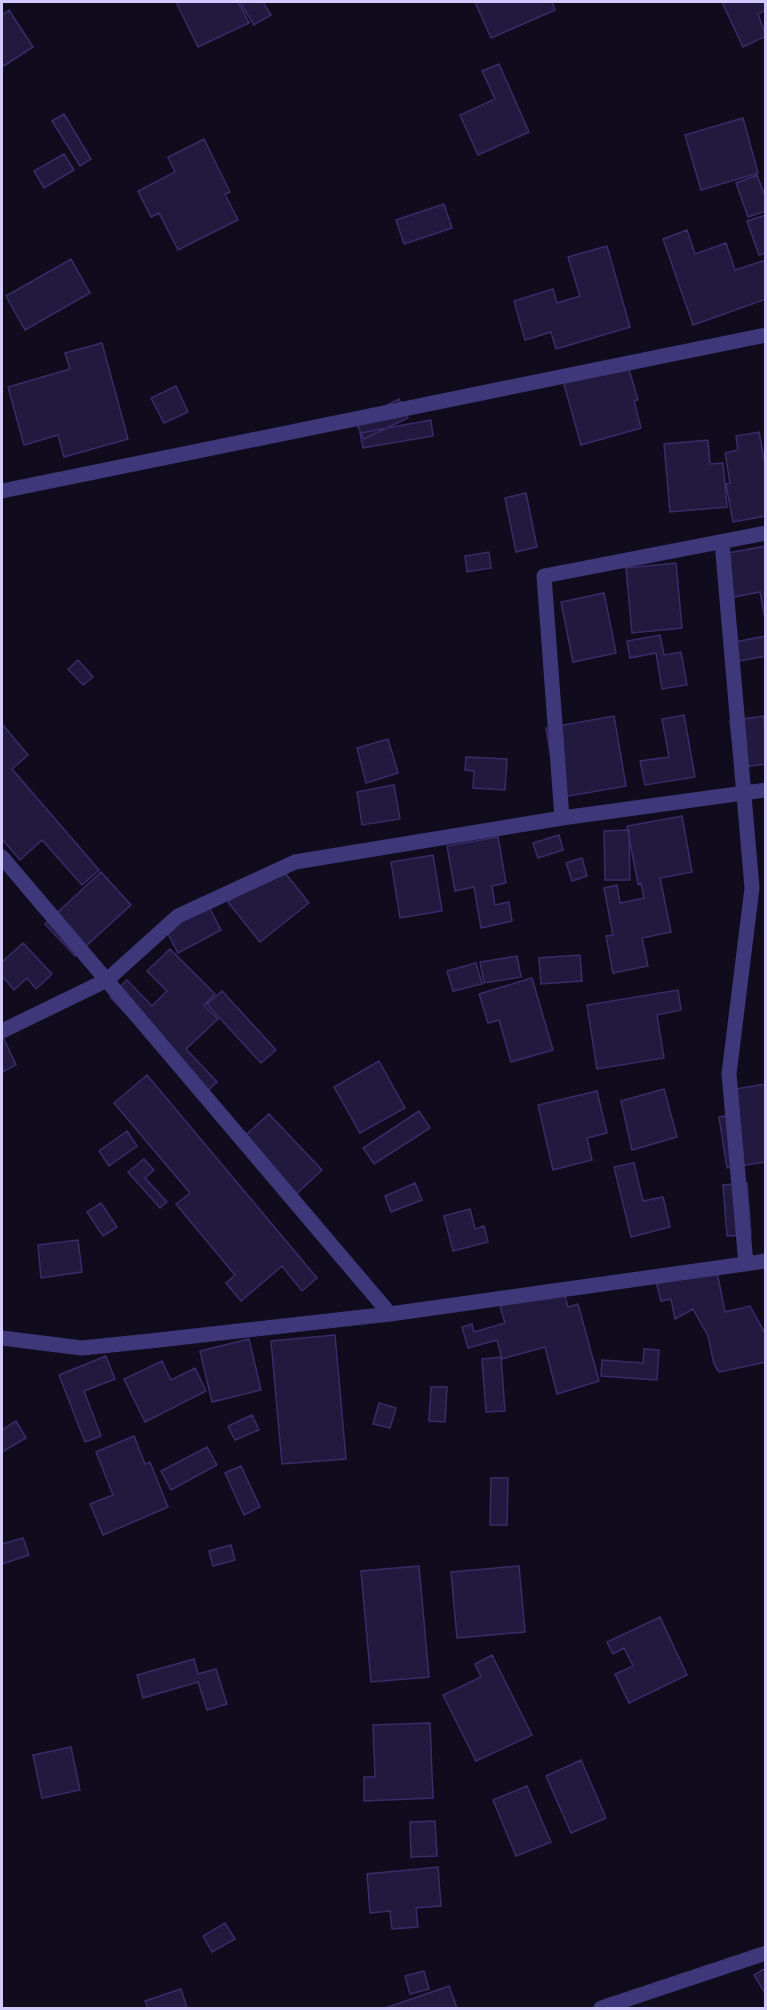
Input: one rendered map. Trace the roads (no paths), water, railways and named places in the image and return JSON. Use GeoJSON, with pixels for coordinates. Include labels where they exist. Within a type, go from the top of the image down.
{"type":"FeatureCollection","features":[{"type":"Feature","properties":{"kind":"street"},"geometry":{"type":"LineString","coordinates":[[2,491],[765,335]]}},
{"type":"Feature","properties":{"kind":"street"},"geometry":{"type":"LineString","coordinates":[[562,818],[544,576],[765,533]]}},
{"type":"Feature","properties":{"kind":"street"},"geometry":{"type":"LineString","coordinates":[[722,542],[752,888],[729,1074],[746,1264]]}},
{"type":"Feature","properties":{"kind":"street"},"geometry":{"type":"LineString","coordinates":[[2,1031],[107,980],[178,916],[295,862],[562,818],[765,790]]}},
{"type":"Feature","properties":{"kind":"street"},"geometry":{"type":"LineString","coordinates":[[2,857],[390,1314]]}},
{"type":"Feature","properties":{"kind":"street"},"geometry":{"type":"LineString","coordinates":[[2,1338],[82,1348],[390,1314],[765,1261]]}},
{"type":"Feature","properties":{"kind":"street"},"geometry":{"type":"LineString","coordinates":[[601,2008],[765,1953]]}}]}
